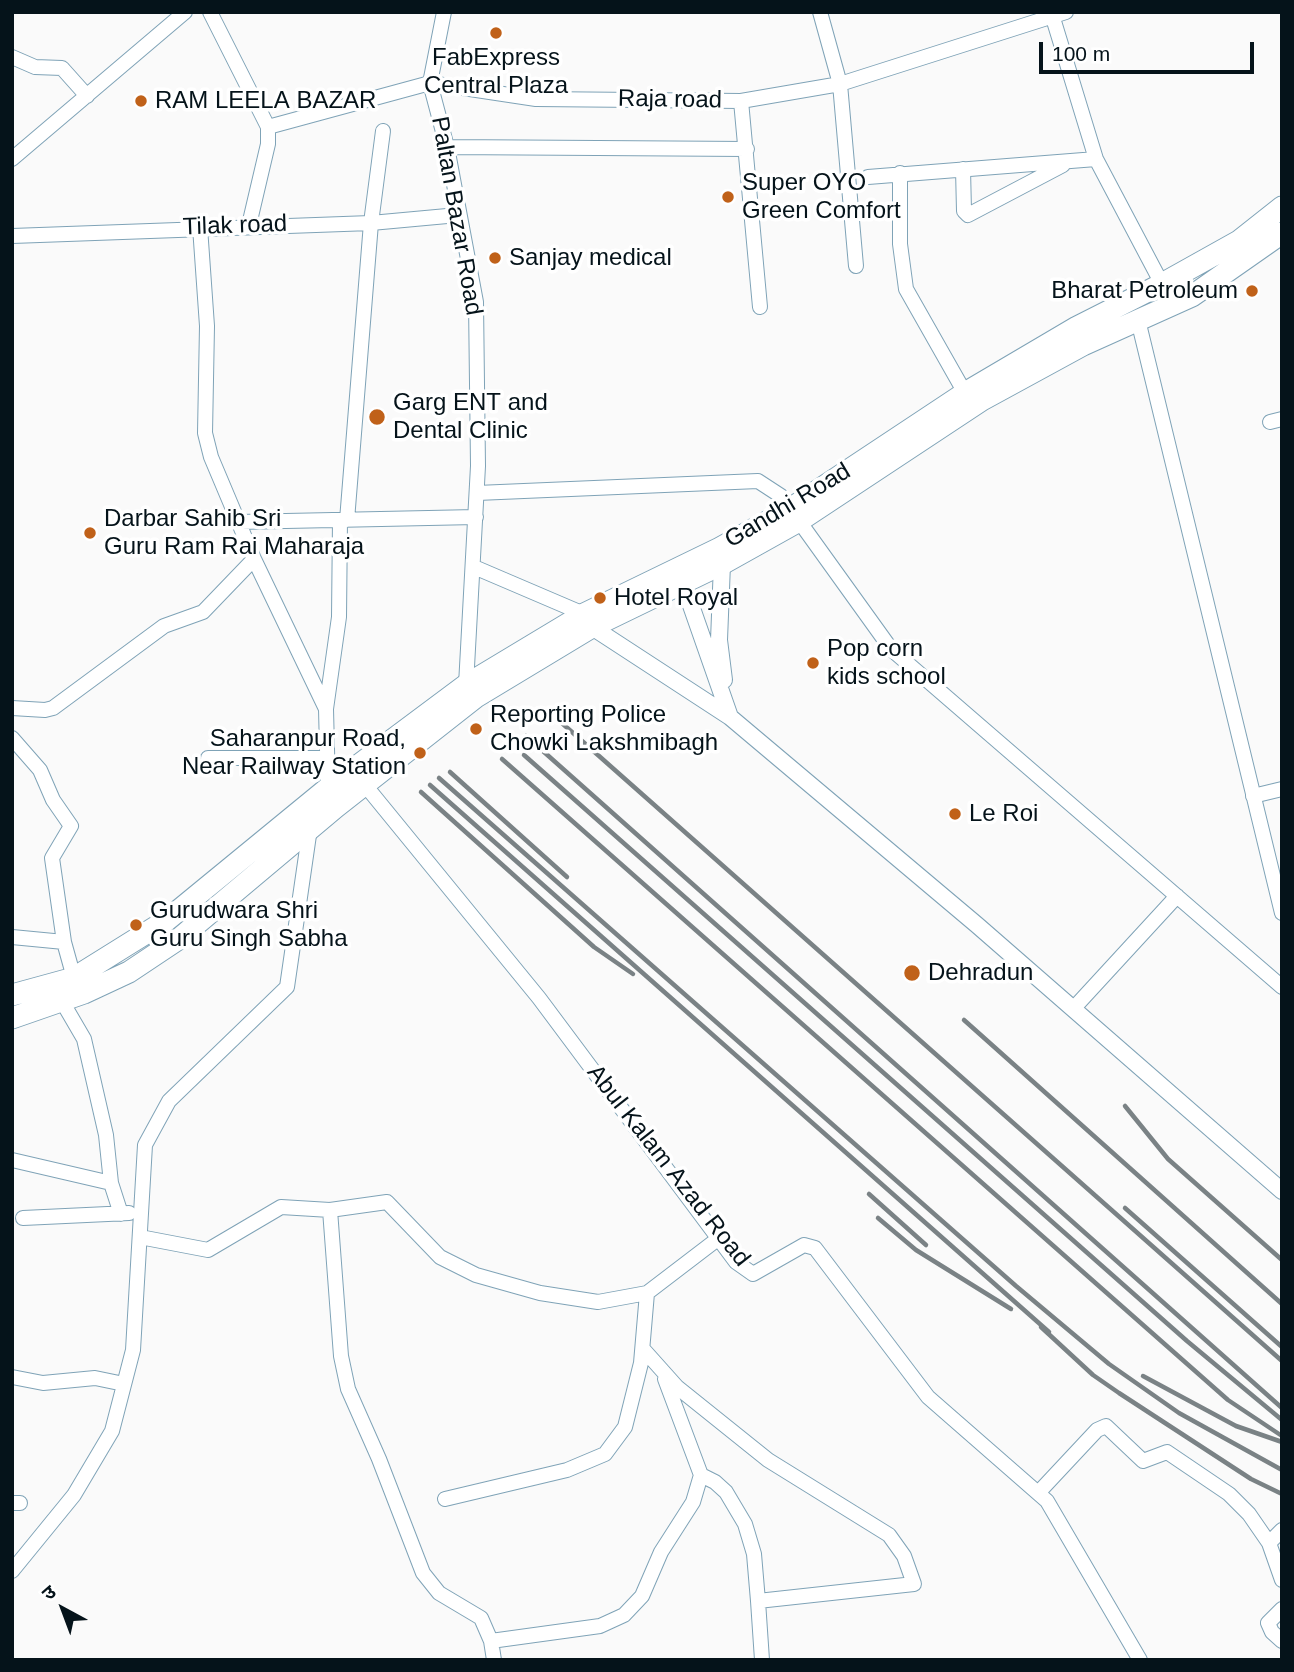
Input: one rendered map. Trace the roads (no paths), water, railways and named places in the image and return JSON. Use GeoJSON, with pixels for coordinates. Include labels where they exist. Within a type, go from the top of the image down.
{"type":"FeatureCollection","features":[{"type":"Feature","properties":{"kind":"main road","name":"Gandhi Road"},"geometry":{"type":"LineString","coordinates":[[680,575],[722,564],[965,393],[1077,327],[1162,285],[1239,241],[1282,207]]}},
{"type":"Feature","properties":{"kind":"main road","name":"Gandhi Road"},"geometry":{"type":"LineString","coordinates":[[305,820],[328,788],[466,685],[795,515],[982,400],[1083,345],[1192,296],[1282,233]]}},
{"type":"Feature","properties":{"kind":"main road","name":"Gandhi Road"},"geometry":{"type":"LineString","coordinates":[[305,820],[365,785],[476,697],[588,621]]}},
{"type":"Feature","properties":{"kind":"main road"},"geometry":{"type":"LineString","coordinates":[[12,995],[75,978],[167,920],[305,820]]}},
{"type":"Feature","properties":{"kind":"main road"},"geometry":{"type":"LineString","coordinates":[[12,1018],[63,1003],[129,972],[180,938],[305,820]]}},
{"type":"Feature","properties":{"kind":"street"},"geometry":{"type":"LineString","coordinates":[[12,159],[185,12]]}},
{"type":"Feature","properties":{"kind":"street"},"geometry":{"type":"LineString","coordinates":[[210,12],[268,127],[268,144],[249,225]]}},
{"type":"Feature","properties":{"kind":"street"},"geometry":{"type":"LineString","coordinates":[[430,83],[444,12]]}},
{"type":"Feature","properties":{"kind":"street"},"geometry":{"type":"LineString","coordinates":[[820,12],[840,84],[856,266]]}},
{"type":"Feature","properties":{"kind":"street"},"geometry":{"type":"LineString","coordinates":[[1060,15],[1096,159],[1162,285]]}},
{"type":"Feature","properties":{"kind":"street","name":"Raja road"},"geometry":{"type":"LineString","coordinates":[[268,127],[430,83],[536,99],[741,101],[840,84],[1060,15]]}},
{"type":"Feature","properties":{"kind":"street"},"geometry":{"type":"LineString","coordinates":[[12,57],[35,67],[62,68],[87,96]]}},
{"type":"Feature","properties":{"kind":"street","name":"Paltan Bazar Road"},"geometry":{"type":"LineString","coordinates":[[430,83],[447,147],[476,302],[477,493],[466,685]]}},
{"type":"Feature","properties":{"kind":"street"},"geometry":{"type":"LineString","coordinates":[[741,101],[760,307]]}},
{"type":"Feature","properties":{"kind":"street"},"geometry":{"type":"LineString","coordinates":[[328,788],[326,709],[339,617],[343,520],[371,223],[383,131]]}},
{"type":"Feature","properties":{"kind":"street"},"geometry":{"type":"LineString","coordinates":[[447,147],[747,149]]}},
{"type":"Feature","properties":{"kind":"street"},"geometry":{"type":"LineString","coordinates":[[868,177],[1096,159]]}},
{"type":"Feature","properties":{"kind":"street"},"geometry":{"type":"LineString","coordinates":[[963,169],[964,211],[968,215],[1070,161]]}},
{"type":"Feature","properties":{"kind":"street"},"geometry":{"type":"LineString","coordinates":[[900,173],[900,244],[906,289],[965,393]]}},
{"type":"Feature","properties":{"kind":"street","name":"Tilak road"},"geometry":{"type":"LineString","coordinates":[[12,236],[249,225],[371,223],[458,215]]}},
{"type":"Feature","properties":{"kind":"street"},"geometry":{"type":"LineString","coordinates":[[200,227],[207,326],[205,433],[211,457],[254,559],[326,709]]}},
{"type":"Feature","properties":{"kind":"street"},"geometry":{"type":"LineString","coordinates":[[1138,320],[1282,913]]}},
{"type":"Feature","properties":{"kind":"street"},"geometry":{"type":"LineString","coordinates":[[477,493],[758,481],[781,496],[891,649],[1282,987]]}},
{"type":"Feature","properties":{"kind":"street"},"geometry":{"type":"LineString","coordinates":[[238,522],[476,517]]}},
{"type":"Feature","properties":{"kind":"street"},"geometry":{"type":"LineString","coordinates":[[12,708],[53,708],[164,626],[203,612],[254,559]]}},
{"type":"Feature","properties":{"kind":"street"},"geometry":{"type":"LineString","coordinates":[[722,564],[719,640],[730,717]]}},
{"type":"Feature","properties":{"kind":"street"},"geometry":{"type":"LineString","coordinates":[[474,567],[588,621],[730,717],[1282,1191]]}},
{"type":"Feature","properties":{"kind":"street"},"geometry":{"type":"LineString","coordinates":[[680,575],[730,717]]}},
{"type":"Feature","properties":{"kind":"street"},"geometry":{"type":"LineString","coordinates":[[12,738],[40,770],[53,800],[71,826],[52,858],[64,942],[75,978]]}},
{"type":"Feature","properties":{"kind":"street"},"geometry":{"type":"LineString","coordinates":[[208,758],[328,758]]}},
{"type":"Feature","properties":{"kind":"street","name":"Abul Kalam Azad Road"},"geometry":{"type":"LineString","coordinates":[[365,785],[539,998],[745,1271],[753,1275],[804,1245],[815,1248],[928,1397],[1039,1492],[1053,1510],[1106,1606],[1140,1660]]}},
{"type":"Feature","properties":{"kind":"street"},"geometry":{"type":"LineString","coordinates":[[1253,796],[1282,789]]}},
{"type":"Feature","properties":{"kind":"street"},"geometry":{"type":"LineString","coordinates":[[12,1571],[74,1495],[106,1447],[133,1350],[145,1145],[169,1101],[287,986],[305,820]]}},
{"type":"Feature","properties":{"kind":"street"},"geometry":{"type":"LineString","coordinates":[[1073,1009],[1177,896]]}},
{"type":"Feature","properties":{"kind":"street"},"geometry":{"type":"LineString","coordinates":[[12,937],[64,942]]}},
{"type":"Feature","properties":{"kind":"street"},"geometry":{"type":"LineString","coordinates":[[63,1003],[84,1039],[106,1135],[111,1183],[121,1214]]}},
{"type":"Feature","properties":{"kind":"street"},"geometry":{"type":"LineString","coordinates":[[12,1160],[111,1183]]}},
{"type":"Feature","properties":{"kind":"street"},"geometry":{"type":"LineString","coordinates":[[140,1237],[208,1250],[281,1207],[330,1210],[387,1202],[440,1257],[476,1275],[540,1293],[598,1302],[647,1293],[719,1238]]}},
{"type":"Feature","properties":{"kind":"street"},"geometry":{"type":"LineString","coordinates":[[330,1210],[341,1356],[348,1390],[379,1459],[423,1573],[439,1593],[481,1618],[491,1641],[494,1660]]}},
{"type":"Feature","properties":{"kind":"street"},"geometry":{"type":"LineString","coordinates":[[23,1218],[141,1213]]}},
{"type":"Feature","properties":{"kind":"street"},"geometry":{"type":"LineString","coordinates":[[445,1499],[567,1470],[605,1454],[625,1427],[643,1349],[647,1293]]}},
{"type":"Feature","properties":{"kind":"street"},"geometry":{"type":"LineString","coordinates":[[643,1349],[663,1374],[768,1460],[889,1535],[904,1556],[914,1584],[758,1601]]}},
{"type":"Feature","properties":{"kind":"street"},"geometry":{"type":"LineString","coordinates":[[491,1641],[600,1626],[633,1608],[649,1584],[661,1552],[693,1502],[701,1475],[663,1374]]}},
{"type":"Feature","properties":{"kind":"street"},"geometry":{"type":"LineString","coordinates":[[12,1377],[43,1383],[95,1378],[124,1384]]}},
{"type":"Feature","properties":{"kind":"street"},"geometry":{"type":"LineString","coordinates":[[1039,1492],[1097,1430],[1106,1426],[1143,1461],[1167,1452],[1229,1494],[1249,1514],[1269,1543],[1282,1580]]}},
{"type":"Feature","properties":{"kind":"street"},"geometry":{"type":"LineString","coordinates":[[701,1475],[726,1492],[744,1524],[754,1553],[762,1660]]}},
{"type":"Feature","properties":{"kind":"street"},"geometry":{"type":"LineString","coordinates":[[1269,1543],[1282,1530]]}},
{"type":"Feature","properties":{"kind":"street"},"geometry":{"type":"LineString","coordinates":[[1282,1609],[1268,1623],[1272,1632],[1282,1642]]}},
{"type":"Feature","properties":{"kind":"railway"},"geometry":{"type":"LineString","coordinates":[[555,717],[1282,1361]]}},
{"type":"Feature","properties":{"kind":"railway"},"geometry":{"type":"LineString","coordinates":[[526,736],[1282,1408]]}},
{"type":"Feature","properties":{"kind":"railway"},"geometry":{"type":"LineString","coordinates":[[524,755],[1187,1341],[1282,1420]]}},
{"type":"Feature","properties":{"kind":"railway"},"geometry":{"type":"LineString","coordinates":[[502,759],[1228,1400],[1282,1436]]}},
{"type":"Feature","properties":{"kind":"railway"},"geometry":{"type":"LineString","coordinates":[[450,772],[567,877]]}},
{"type":"Feature","properties":{"kind":"railway"},"geometry":{"type":"LineString","coordinates":[[439,778],[1016,1286],[1109,1364],[1179,1413],[1282,1470]]}},
{"type":"Feature","properties":{"kind":"railway"},"geometry":{"type":"LineString","coordinates":[[430,785],[1049,1332]]}},
{"type":"Feature","properties":{"kind":"railway"},"geometry":{"type":"LineString","coordinates":[[421,792],[594,947],[633,974]]}},
{"type":"Feature","properties":{"kind":"railway"},"geometry":{"type":"LineString","coordinates":[[964,1020],[1282,1304]]}},
{"type":"Feature","properties":{"kind":"railway"},"geometry":{"type":"LineString","coordinates":[[1125,1106],[1168,1159],[1282,1260]]}},
{"type":"Feature","properties":{"kind":"railway"},"geometry":{"type":"LineString","coordinates":[[869,1194],[926,1245]]}},
{"type":"Feature","properties":{"kind":"railway"},"geometry":{"type":"LineString","coordinates":[[1125,1208],[1282,1347]]}},
{"type":"Feature","properties":{"kind":"railway"},"geometry":{"type":"LineString","coordinates":[[878,1218],[916,1250],[1011,1309]]}},
{"type":"Feature","properties":{"kind":"railway"},"geometry":{"type":"LineString","coordinates":[[1041,1327],[1093,1375],[1251,1479],[1282,1494]]}},
{"type":"Feature","properties":{"kind":"railway"},"geometry":{"type":"LineString","coordinates":[[1143,1376],[1236,1426],[1282,1442]]}},
{"type":"Feature","properties":{"kind":"place","name":"FabExpress Central Plaza"},"geometry":{"type":"Point","coordinates":[496,33]}},
{"type":"Feature","properties":{"kind":"place","name":"RAM LEELA BAZAR"},"geometry":{"type":"Point","coordinates":[141,101]}},
{"type":"Feature","properties":{"kind":"place","name":"Super OYO Green Comfort"},"geometry":{"type":"Point","coordinates":[728,197]}},
{"type":"Feature","properties":{"kind":"place","name":"Sanjay medical"},"geometry":{"type":"Point","coordinates":[495,258]}},
{"type":"Feature","properties":{"kind":"place","name":"Bharat Petroleum"},"geometry":{"type":"Point","coordinates":[1252,291]}},
{"type":"Feature","properties":{"kind":"place","name":"Garg ENT and Dental Clinic"},"geometry":{"type":"Point","coordinates":[377,417]}},
{"type":"Feature","properties":{"kind":"place","name":"Darbar Sahib Sri Guru Ram Rai Maharaja"},"geometry":{"type":"Point","coordinates":[90,533]}},
{"type":"Feature","properties":{"kind":"place","name":"Hotel Royal"},"geometry":{"type":"Point","coordinates":[600,598]}},
{"type":"Feature","properties":{"kind":"place","name":"Pop corn kids school"},"geometry":{"type":"Point","coordinates":[813,663]}},
{"type":"Feature","properties":{"kind":"place","name":"Reporting Police Chowki Lakshmibagh"},"geometry":{"type":"Point","coordinates":[476,729]}},
{"type":"Feature","properties":{"kind":"place","name":"Saharanpur Road, Near Railway Station"},"geometry":{"type":"Point","coordinates":[420,753]}},
{"type":"Feature","properties":{"kind":"place","name":"Le Roi"},"geometry":{"type":"Point","coordinates":[955,814]}},
{"type":"Feature","properties":{"kind":"place","name":"Gurudwara Shri Guru Singh Sabha"},"geometry":{"type":"Point","coordinates":[136,925]}},
{"type":"Feature","properties":{"kind":"place","name":"Dehradun"},"geometry":{"type":"Point","coordinates":[912,973]}}]}
